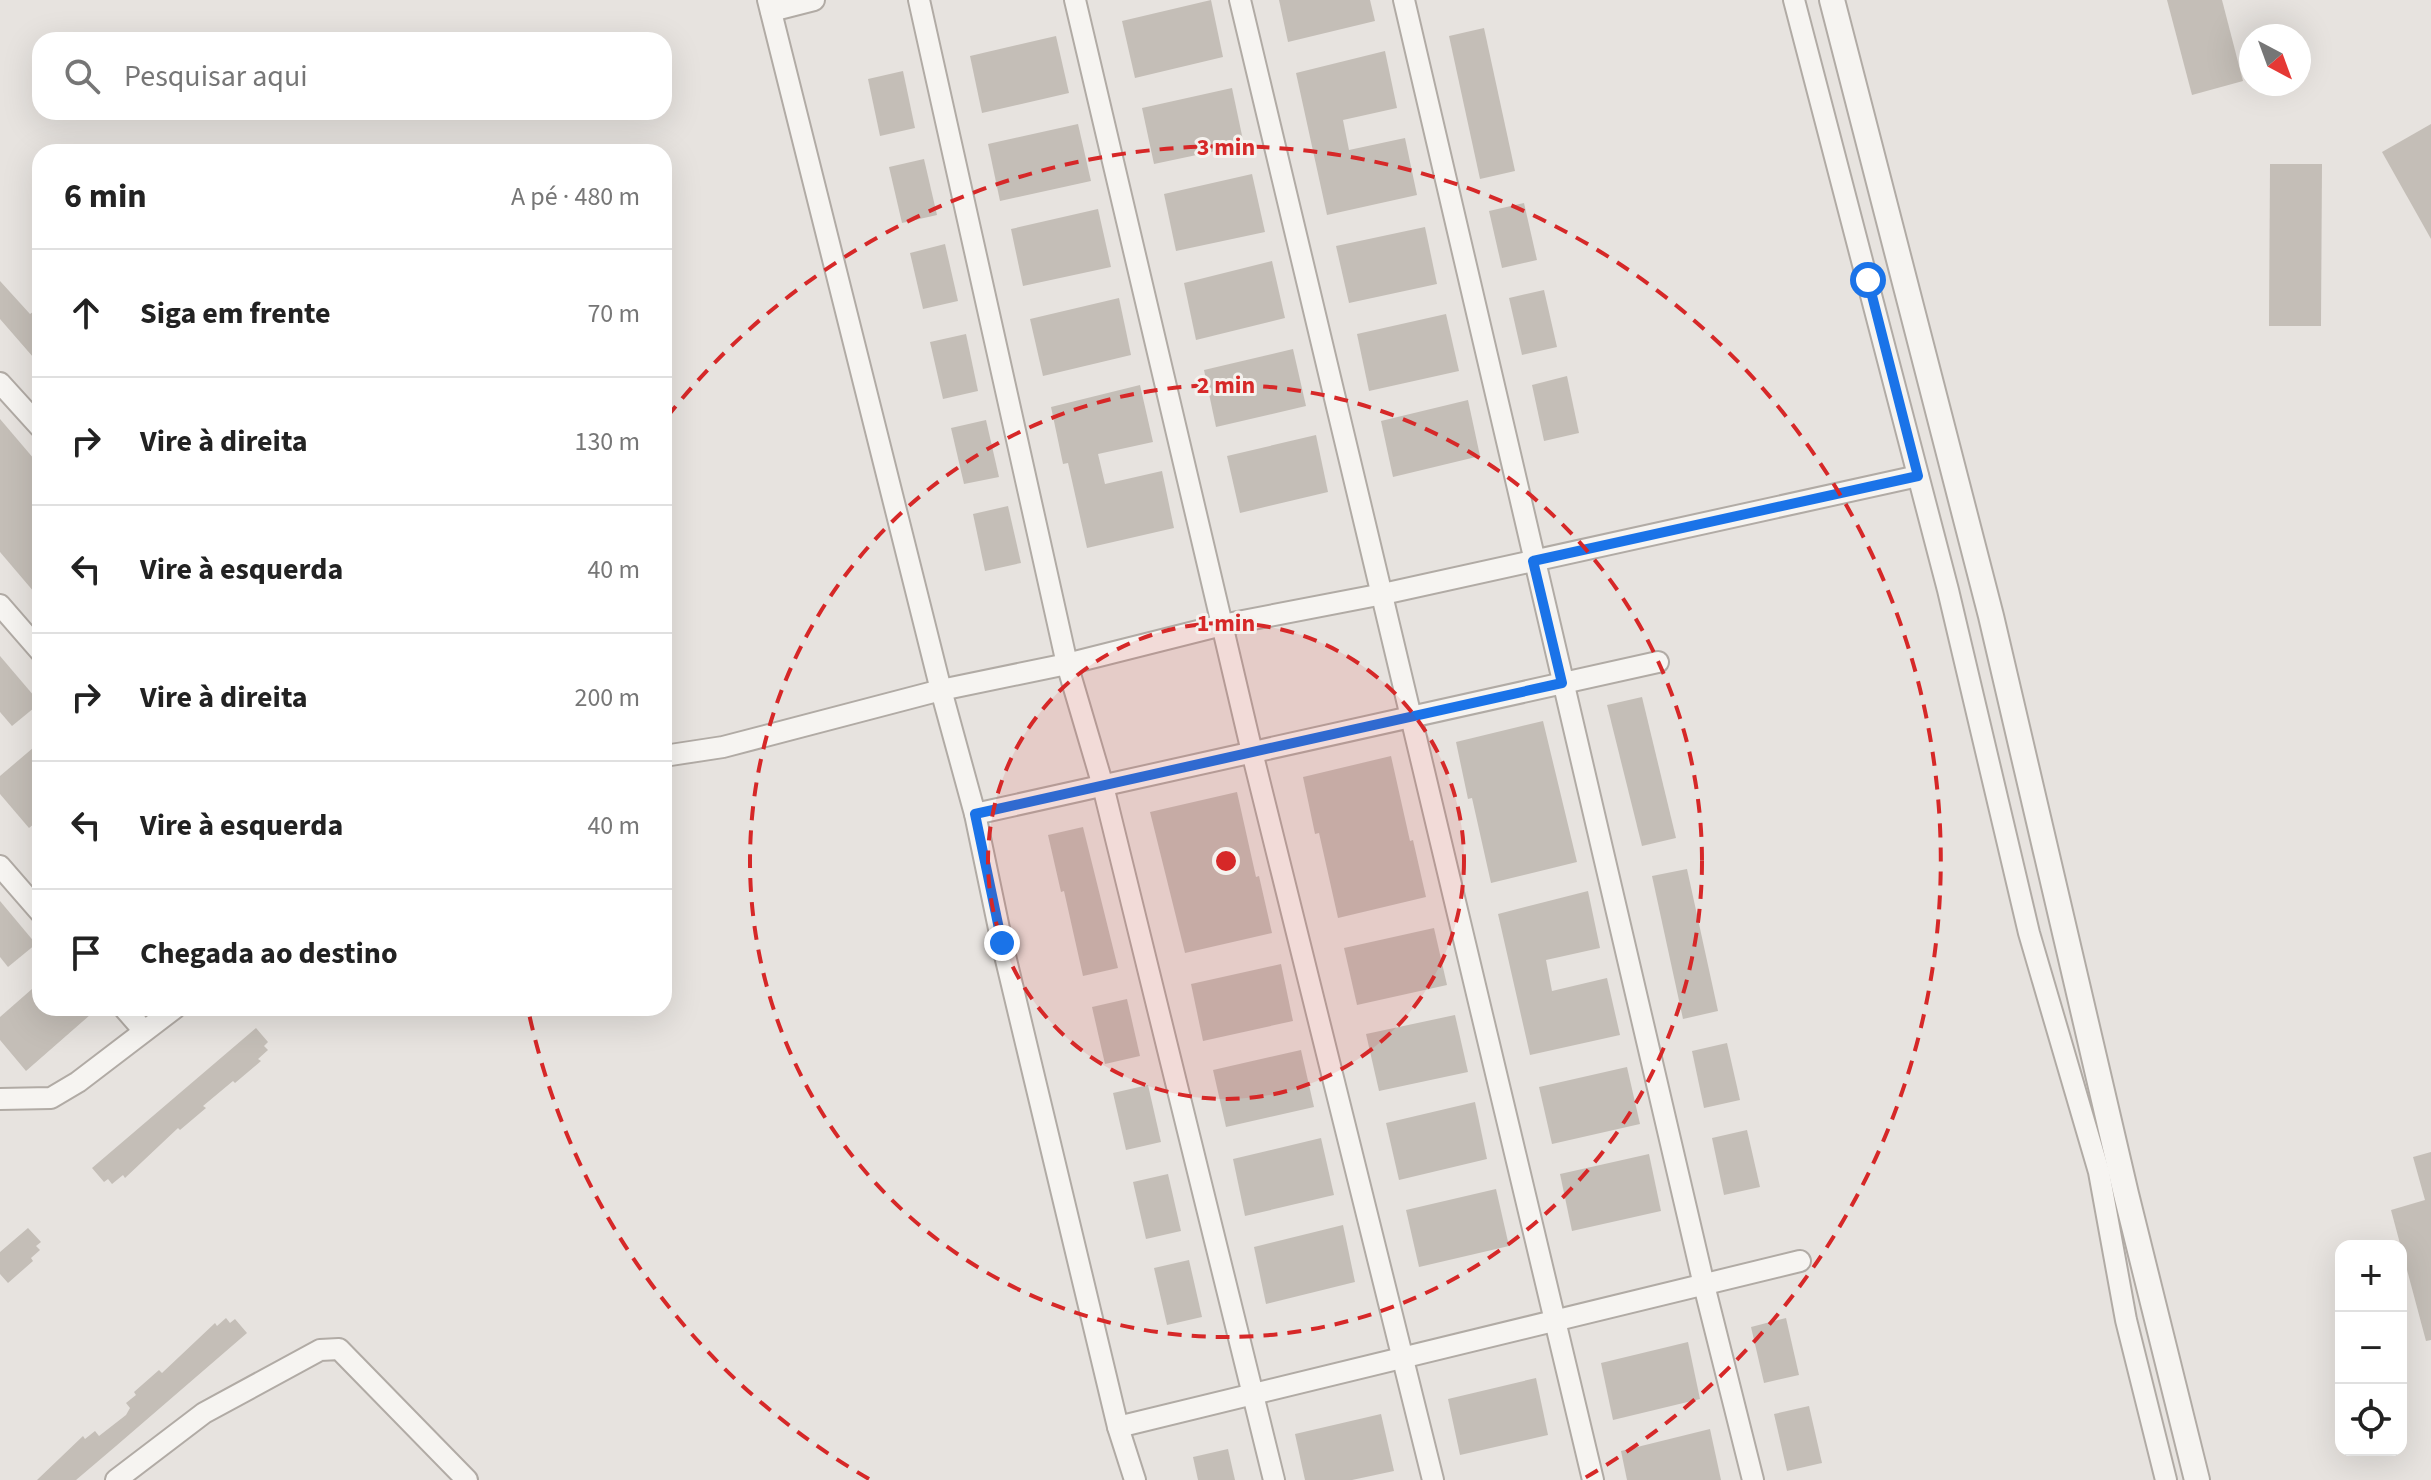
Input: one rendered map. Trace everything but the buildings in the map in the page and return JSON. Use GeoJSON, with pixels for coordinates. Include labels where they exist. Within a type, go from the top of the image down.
{"type":"FeatureCollection","features":[{"type":"Feature","properties":{"kind":"street"},"geometry":{"type":"LineString","coordinates":[[814,0],[769,6],[975,814],[1002,943],[1118,1427],[1135,1480]]}},
{"type":"Feature","properties":{"kind":"street"},"geometry":{"type":"LineString","coordinates":[[919,0],[1067,664],[1103,786],[1274,1480]]}},
{"type":"Feature","properties":{"kind":"street"},"geometry":{"type":"LineString","coordinates":[[1075,0],[1252,752],[1433,1480]]}},
{"type":"Feature","properties":{"kind":"street"},"geometry":{"type":"LineString","coordinates":[[1240,0],[1593,1480]]}},
{"type":"Feature","properties":{"kind":"street"},"geometry":{"type":"LineString","coordinates":[[1404,0],[1533,561],[1753,1480]]}},
{"type":"Feature","properties":{"kind":"street"},"geometry":{"type":"LineString","coordinates":[[1794,0],[1948,590],[2029,933],[2099,1172],[2126,1320],[2166,1480]]}},
{"type":"Feature","properties":{"kind":"street"},"geometry":{"type":"LineString","coordinates":[[1832,0],[1991,616],[2126,1194],[2197,1480]]}},
{"type":"Feature","properties":{"kind":"street"},"geometry":{"type":"LineString","coordinates":[[0,383],[32,418]]}},
{"type":"Feature","properties":{"kind":"street"},"geometry":{"type":"LineString","coordinates":[[672,755],[723,747],[941,690],[1067,664],[1222,625],[1383,594],[1918,476]]}},
{"type":"Feature","properties":{"kind":"street"},"geometry":{"type":"LineString","coordinates":[[0,605],[32,642]]}},
{"type":"Feature","properties":{"kind":"street"},"geometry":{"type":"LineString","coordinates":[[975,814],[1658,662]]}},
{"type":"Feature","properties":{"kind":"street"},"geometry":{"type":"LineString","coordinates":[[0,866],[32,903]]}},
{"type":"Feature","properties":{"kind":"street"},"geometry":{"type":"LineString","coordinates":[[131,1016],[144,1031]]}},
{"type":"Feature","properties":{"kind":"street"},"geometry":{"type":"LineString","coordinates":[[0,1099],[51,1098],[78,1082],[164,1016]]}},
{"type":"Feature","properties":{"kind":"street"},"geometry":{"type":"LineString","coordinates":[[1118,1427],[1800,1261]]}},
{"type":"Feature","properties":{"kind":"street"},"geometry":{"type":"LineString","coordinates":[[116,1480],[204,1413],[320,1350],[339,1349],[467,1480]]}},
{"type":"Feature","properties":{"kind":"route"},"geometry":{"type":"LineString","coordinates":[[1002,943],[975,814],[1562,683],[1533,561],[1918,476],[1868,280]]}}]}
